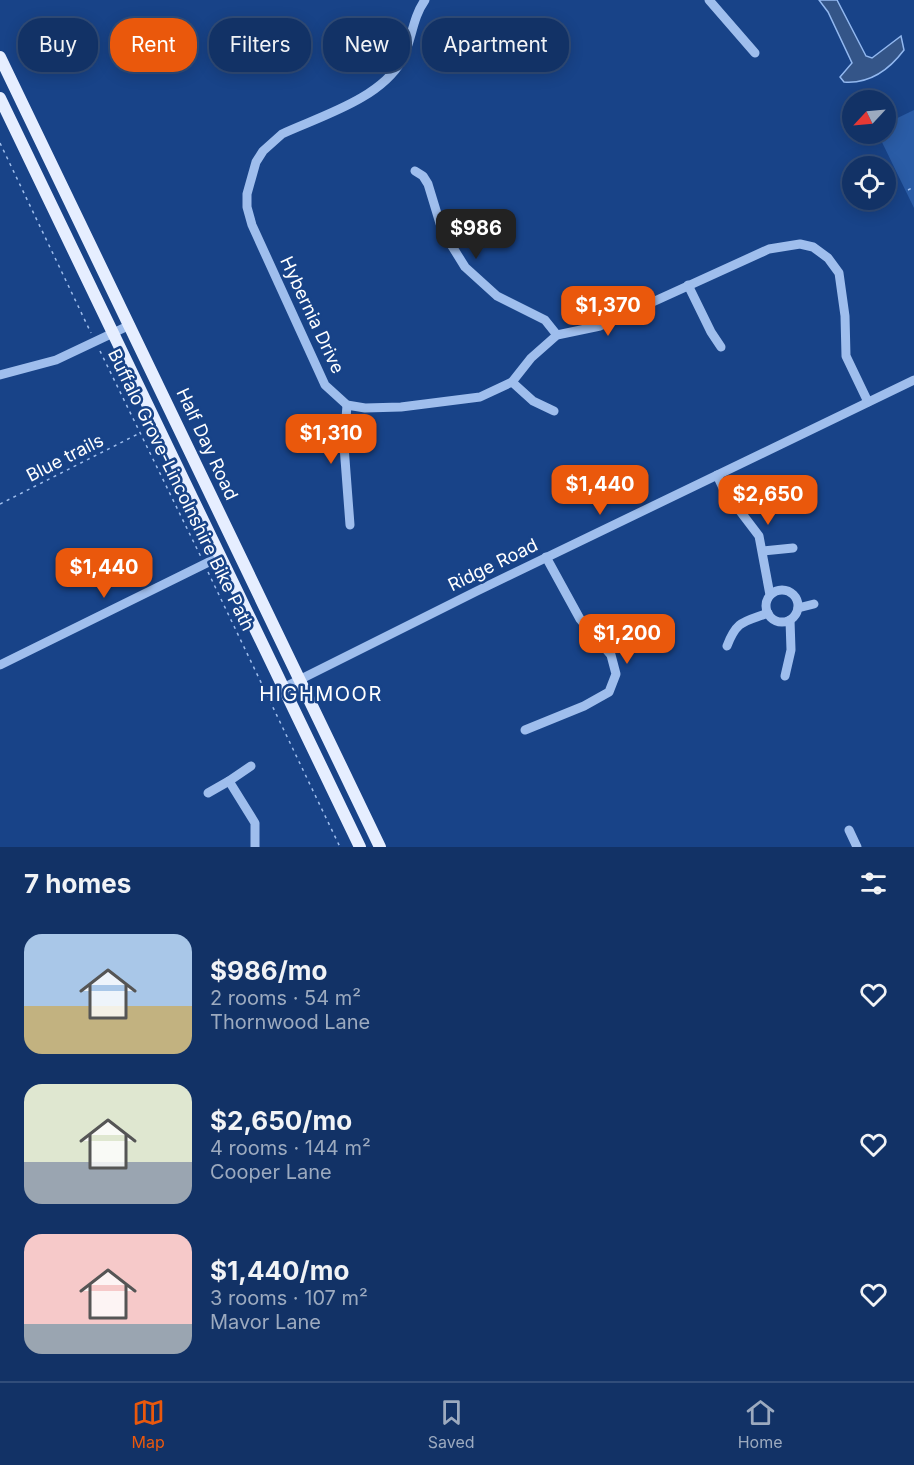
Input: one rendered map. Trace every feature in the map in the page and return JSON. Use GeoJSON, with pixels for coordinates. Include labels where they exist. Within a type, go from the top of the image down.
{"type":"FeatureCollection","features":[{"type":"Feature","properties":{"kind":"main road","name":"Half Day Road"},"geometry":{"type":"LineString","coordinates":[[0,57],[379,847]]}},
{"type":"Feature","properties":{"kind":"main road","name":"Half Day Road"},"geometry":{"type":"LineString","coordinates":[[0,98],[360,847]]}},
{"type":"Feature","properties":{"kind":"street","name":"Hybernia Drive"},"geometry":{"type":"LineString","coordinates":[[347,405],[325,386],[304,344],[252,225],[247,194],[252,171],[263,151],[282,134],[354,101],[389,78],[405,53],[415,20],[425,0]]}},
{"type":"Feature","properties":{"kind":"street"},"geometry":{"type":"LineString","coordinates":[[710,0],[755,52]]}},
{"type":"Feature","properties":{"kind":"street"},"geometry":{"type":"LineString","coordinates":[[415,171],[428,184],[442,230],[465,267],[497,296],[545,320],[556,335]]}},
{"type":"Feature","properties":{"kind":"street"},"geometry":{"type":"LineString","coordinates":[[350,525],[344,471],[347,405],[378,409],[480,397],[512,382],[531,358],[556,335],[600,326],[769,249],[785,245],[813,248],[828,258],[839,273],[845,316],[846,356],[868,402]]}},
{"type":"Feature","properties":{"kind":"street"},"geometry":{"type":"LineString","coordinates":[[688,285],[711,332],[721,346]]}},
{"type":"Feature","properties":{"kind":"street"},"geometry":{"type":"LineString","coordinates":[[0,375],[56,360],[130,325]]}},
{"type":"Feature","properties":{"kind":"street","name":"Ridge Road"},"geometry":{"type":"LineString","coordinates":[[283,688],[546,557],[914,380]]}},
{"type":"Feature","properties":{"kind":"street"},"geometry":{"type":"LineString","coordinates":[[512,382],[533,402],[554,411]]}},
{"type":"Feature","properties":{"kind":"street"},"geometry":{"type":"LineString","coordinates":[[717,475],[724,490],[759,536],[770,595],[767,604],[768,613],[775,620],[790,620]]}},
{"type":"Feature","properties":{"kind":"street"},"geometry":{"type":"LineString","coordinates":[[763,551],[793,548]]}},
{"type":"Feature","properties":{"kind":"street"},"geometry":{"type":"LineString","coordinates":[[0,665],[219,557]]}},
{"type":"Feature","properties":{"kind":"street"},"geometry":{"type":"LineString","coordinates":[[525,730],[609,692],[615,674],[611,655],[580,619],[546,557]]}},
{"type":"Feature","properties":{"kind":"street"},"geometry":{"type":"LineString","coordinates":[[770,595],[779,590],[789,591],[796,598],[798,608]]}},
{"type":"Feature","properties":{"kind":"street"},"geometry":{"type":"LineString","coordinates":[[785,676],[791,650],[790,620],[798,608],[814,604]]}},
{"type":"Feature","properties":{"kind":"street"},"geometry":{"type":"LineString","coordinates":[[727,646],[734,629],[741,622],[768,613]]}},
{"type":"Feature","properties":{"kind":"street"},"geometry":{"type":"LineString","coordinates":[[208,793],[252,766]]}},
{"type":"Feature","properties":{"kind":"street"},"geometry":{"type":"LineString","coordinates":[[229,781],[255,823],[255,847]]}},
{"type":"Feature","properties":{"kind":"street"},"geometry":{"type":"LineString","coordinates":[[849,830],[857,847]]}},
{"type":"Feature","properties":{"kind":"path","name":"Buffalo Grove-Lincolnshire Bike Path"},"geometry":{"type":"LineString","coordinates":[[0,143],[340,847]]}},
{"type":"Feature","properties":{"kind":"path"},"geometry":{"type":"LineString","coordinates":[[908,190],[914,188]]}},
{"type":"Feature","properties":{"kind":"path","name":"Blue trails"},"geometry":{"type":"LineString","coordinates":[[0,504],[140,433]]}},
{"type":"Feature","properties":{"kind":"shaded area"},"geometry":{"type":"Polygon","coordinates":[[[819,0],[837,0],[866,56],[872,58],[901,36],[904,50],[892,64],[878,74],[862,81],[844,82],[840,77],[852,63],[828,12],[819,0]]]}},
{"type":"Feature","properties":{"kind":"shaded area"},"geometry":{"type":"Polygon","coordinates":[[[914,110],[914,208],[896,171],[896,156],[889,156],[883,144],[896,144],[896,119],[914,110]]]}},
{"type":"Feature","properties":{"kind":"district","name":"HIGHMOOR"},"geometry":{"type":"Point","coordinates":[321,694]}}]}
